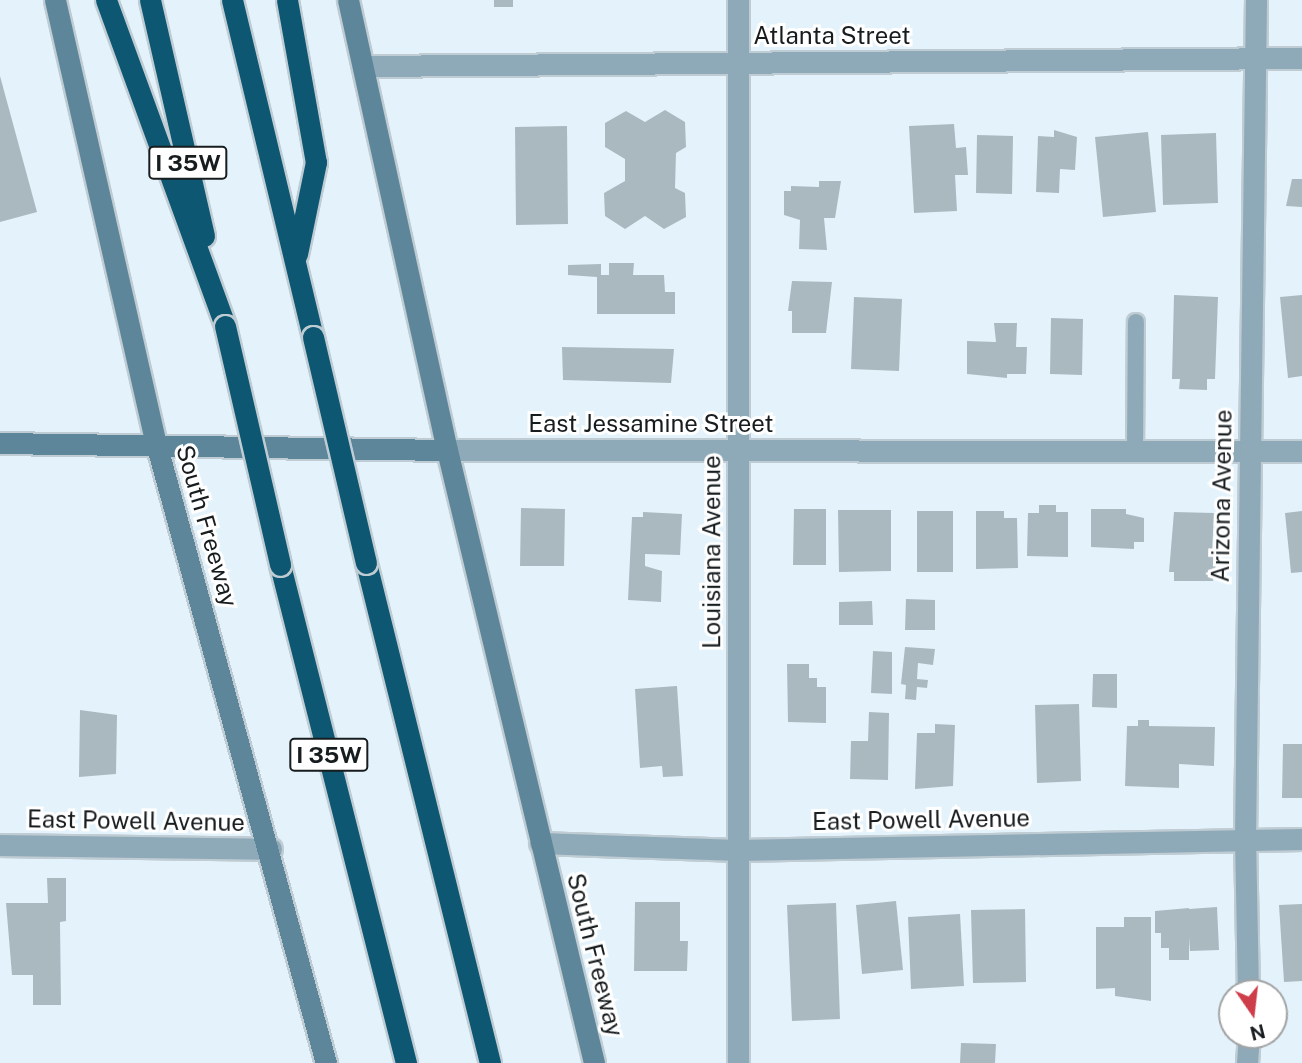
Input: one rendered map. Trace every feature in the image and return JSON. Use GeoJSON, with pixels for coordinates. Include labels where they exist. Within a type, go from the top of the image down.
{"type":"FeatureCollection","features":[{"type":"Feature","properties":{"kind":"highway"},"geometry":{"type":"LineString","coordinates":[[106,0],[225,326]]}},
{"type":"Feature","properties":{"kind":"highway","name":"I 35W"},"geometry":{"type":"LineString","coordinates":[[150,0],[280,565],[406,1063]]}},
{"type":"Feature","properties":{"kind":"highway"},"geometry":{"type":"LineString","coordinates":[[232,0],[296,259],[366,563],[490,1063]]}},
{"type":"Feature","properties":{"kind":"highway"},"geometry":{"type":"LineString","coordinates":[[287,0],[316,162],[296,259]]}},
{"type":"Feature","properties":{"kind":"main road","name":"South Freeway"},"geometry":{"type":"LineString","coordinates":[[55,0],[156,443],[271,849],[326,1063]]}},
{"type":"Feature","properties":{"kind":"main road","name":"South Freeway"},"geometry":{"type":"LineString","coordinates":[[348,0],[447,450],[594,1063]]}},
{"type":"Feature","properties":{"kind":"main road","name":"East Jessamine Street"},"geometry":{"type":"LineString","coordinates":[[0,443],[156,443],[447,450]]}},
{"type":"Feature","properties":{"kind":"street","name":"Louisiana Avenue"},"geometry":{"type":"LineString","coordinates":[[738,0],[738,1063]]}},
{"type":"Feature","properties":{"kind":"street","name":"Arizona Avenue"},"geometry":{"type":"LineString","coordinates":[[1248,979],[1245,839],[1256,0]]}},
{"type":"Feature","properties":{"kind":"street","name":"Atlanta Street"},"geometry":{"type":"LineString","coordinates":[[363,66],[1302,58]]}},
{"type":"Feature","properties":{"kind":"street","name":"East Jessamine Street"},"geometry":{"type":"LineString","coordinates":[[447,450],[1302,451]]}},
{"type":"Feature","properties":{"kind":"street","name":"East Powell Avenue"},"geometry":{"type":"LineString","coordinates":[[540,843],[738,850],[1302,839]]}},
{"type":"Feature","properties":{"kind":"street","name":"East Powell Avenue"},"geometry":{"type":"LineString","coordinates":[[0,845],[271,849]]}},
{"type":"Feature","properties":{"kind":"lane"},"geometry":{"type":"LineString","coordinates":[[1136,322],[1136,451]]}},
{"type":"Feature","properties":{"kind":"building"},"geometry":{"type":"Polygon","coordinates":[[[494,0],[513,0],[513,7],[494,7],[494,0]]]}},
{"type":"Feature","properties":{"kind":"building"},"geometry":{"type":"Polygon","coordinates":[[[0,76],[37,212],[0,222],[0,76]]]}},
{"type":"Feature","properties":{"kind":"building"},"geometry":{"type":"Polygon","coordinates":[[[665,110],[685,122],[686,147],[676,153],[675,188],[685,193],[686,217],[664,229],[645,216],[625,229],[605,216],[604,193],[625,181],[625,159],[605,147],[605,123],[626,111],[645,122],[665,110]]]}},
{"type":"Feature","properties":{"kind":"building"},"geometry":{"type":"Polygon","coordinates":[[[954,124],[956,148],[966,147],[968,175],[955,175],[957,211],[914,213],[909,126],[954,124]]]}},
{"type":"Feature","properties":{"kind":"building"},"geometry":{"type":"Polygon","coordinates":[[[567,126],[568,224],[516,225],[515,127],[567,126]]]}},
{"type":"Feature","properties":{"kind":"building"},"geometry":{"type":"Polygon","coordinates":[[[1054,130],[1077,137],[1075,170],[1060,169],[1059,193],[1036,192],[1038,136],[1054,137],[1054,130]]]}},
{"type":"Feature","properties":{"kind":"building"},"geometry":{"type":"Polygon","coordinates":[[[1148,132],[1156,212],[1103,217],[1095,137],[1148,132]]]}},
{"type":"Feature","properties":{"kind":"building"},"geometry":{"type":"Polygon","coordinates":[[[1216,133],[1218,203],[1163,205],[1161,135],[1216,133]]]}},
{"type":"Feature","properties":{"kind":"building"},"geometry":{"type":"Polygon","coordinates":[[[977,135],[1013,136],[1012,194],[976,193],[977,135]]]}},
{"type":"Feature","properties":{"kind":"building"},"geometry":{"type":"Polygon","coordinates":[[[1292,179],[1302,179],[1302,207],[1286,206],[1292,179]]]}},
{"type":"Feature","properties":{"kind":"building"},"geometry":{"type":"Polygon","coordinates":[[[819,181],[841,181],[835,218],[824,218],[827,250],[799,249],[800,220],[784,215],[784,191],[791,191],[791,186],[819,187],[819,181]]]}},
{"type":"Feature","properties":{"kind":"building"},"geometry":{"type":"Polygon","coordinates":[[[609,263],[634,263],[633,275],[664,275],[665,292],[675,292],[675,314],[597,314],[597,277],[568,275],[568,265],[601,264],[601,275],[609,275],[609,263]]]}},
{"type":"Feature","properties":{"kind":"building"},"geometry":{"type":"Polygon","coordinates":[[[792,281],[832,282],[826,333],[792,333],[792,311],[788,311],[792,281]]]}},
{"type":"Feature","properties":{"kind":"building"},"geometry":{"type":"Polygon","coordinates":[[[1174,295],[1218,297],[1215,379],[1207,379],[1207,390],[1179,389],[1180,379],[1172,379],[1174,295]]]}},
{"type":"Feature","properties":{"kind":"building"},"geometry":{"type":"Polygon","coordinates":[[[1302,295],[1302,376],[1288,378],[1280,297],[1302,295]]]}},
{"type":"Feature","properties":{"kind":"building"},"geometry":{"type":"Polygon","coordinates":[[[854,297],[902,299],[899,371],[851,369],[854,297]]]}},
{"type":"Feature","properties":{"kind":"building"},"geometry":{"type":"Polygon","coordinates":[[[1051,318],[1083,319],[1082,375],[1050,374],[1051,318]]]}},
{"type":"Feature","properties":{"kind":"building"},"geometry":{"type":"Polygon","coordinates":[[[994,323],[1017,323],[1016,347],[1027,347],[1026,374],[1007,374],[1007,378],[967,374],[967,341],[996,342],[994,323]]]}},
{"type":"Feature","properties":{"kind":"building"},"geometry":{"type":"Polygon","coordinates":[[[562,347],[674,349],[671,383],[563,380],[562,347]]]}},
{"type":"Feature","properties":{"kind":"building"},"geometry":{"type":"Polygon","coordinates":[[[1039,505],[1056,505],[1056,512],[1068,512],[1068,557],[1027,556],[1028,513],[1039,513],[1039,505]]]}},
{"type":"Feature","properties":{"kind":"building"},"geometry":{"type":"Polygon","coordinates":[[[521,508],[565,509],[564,566],[520,566],[521,508]]]}},
{"type":"Feature","properties":{"kind":"building"},"geometry":{"type":"Polygon","coordinates":[[[794,509],[826,509],[826,565],[793,565],[794,509]]]}},
{"type":"Feature","properties":{"kind":"building"},"geometry":{"type":"Polygon","coordinates":[[[1091,509],[1126,509],[1126,514],[1144,518],[1144,542],[1134,542],[1134,549],[1091,547],[1091,509]]]}},
{"type":"Feature","properties":{"kind":"building"},"geometry":{"type":"Polygon","coordinates":[[[838,510],[891,510],[891,571],[839,572],[838,510]]]}},
{"type":"Feature","properties":{"kind":"building"},"geometry":{"type":"Polygon","coordinates":[[[917,511],[953,511],[953,572],[917,572],[917,511]]]}},
{"type":"Feature","properties":{"kind":"building"},"geometry":{"type":"Polygon","coordinates":[[[976,511],[1004,511],[1004,518],[1017,518],[1018,568],[976,569],[976,511]]]}},
{"type":"Feature","properties":{"kind":"building"},"geometry":{"type":"Polygon","coordinates":[[[1302,511],[1302,572],[1291,573],[1285,513],[1302,511]]]}},
{"type":"Feature","properties":{"kind":"building"},"geometry":{"type":"Polygon","coordinates":[[[643,512],[682,514],[680,555],[645,554],[645,566],[662,571],[661,602],[628,600],[632,517],[643,517],[643,512]]]}},
{"type":"Feature","properties":{"kind":"building"},"geometry":{"type":"Polygon","coordinates":[[[1174,512],[1214,513],[1212,553],[1218,554],[1213,581],[1174,581],[1174,572],[1169,572],[1174,512]]]}},
{"type":"Feature","properties":{"kind":"building"},"geometry":{"type":"Polygon","coordinates":[[[906,599],[935,600],[935,630],[905,630],[906,599]]]}},
{"type":"Feature","properties":{"kind":"building"},"geometry":{"type":"Polygon","coordinates":[[[872,601],[873,625],[839,625],[839,602],[872,601]]]}},
{"type":"Feature","properties":{"kind":"building"},"geometry":{"type":"Polygon","coordinates":[[[905,647],[935,649],[933,665],[918,663],[917,679],[928,680],[927,688],[917,687],[916,700],[905,699],[906,685],[901,684],[905,647]]]}},
{"type":"Feature","properties":{"kind":"building"},"geometry":{"type":"Polygon","coordinates":[[[873,651],[892,652],[892,694],[871,693],[873,651]]]}},
{"type":"Feature","properties":{"kind":"building"},"geometry":{"type":"Polygon","coordinates":[[[787,664],[809,664],[809,678],[817,678],[817,687],[826,687],[826,723],[788,722],[787,664]]]}},
{"type":"Feature","properties":{"kind":"building"},"geometry":{"type":"Polygon","coordinates":[[[1093,674],[1117,674],[1117,708],[1092,707],[1093,674]]]}},
{"type":"Feature","properties":{"kind":"building"},"geometry":{"type":"Polygon","coordinates":[[[677,686],[683,776],[663,777],[662,766],[640,768],[635,689],[677,686]]]}},
{"type":"Feature","properties":{"kind":"building"},"geometry":{"type":"Polygon","coordinates":[[[1079,704],[1081,781],[1037,783],[1035,705],[1079,704]]]}},
{"type":"Feature","properties":{"kind":"building"},"geometry":{"type":"Polygon","coordinates":[[[80,710],[117,715],[116,774],[79,777],[80,710]]]}},
{"type":"Feature","properties":{"kind":"building"},"geometry":{"type":"Polygon","coordinates":[[[869,712],[889,713],[888,780],[850,779],[851,741],[868,741],[869,712]]]}},
{"type":"Feature","properties":{"kind":"building"},"geometry":{"type":"Polygon","coordinates":[[[1138,720],[1149,720],[1149,726],[1215,727],[1214,766],[1179,764],[1179,788],[1125,786],[1127,726],[1138,726],[1138,720]]]}},
{"type":"Feature","properties":{"kind":"building"},"geometry":{"type":"Polygon","coordinates":[[[935,724],[955,725],[953,786],[915,789],[917,733],[935,733],[935,724]]]}},
{"type":"Feature","properties":{"kind":"building"},"geometry":{"type":"Polygon","coordinates":[[[1283,744],[1302,744],[1302,798],[1282,798],[1283,744]]]}},
{"type":"Feature","properties":{"kind":"building"},"geometry":{"type":"Polygon","coordinates":[[[47,878],[66,878],[66,921],[60,922],[61,1005],[33,1005],[33,975],[12,975],[6,903],[48,903],[47,878]]]}},
{"type":"Feature","properties":{"kind":"building"},"geometry":{"type":"Polygon","coordinates":[[[896,901],[903,970],[862,974],[856,905],[896,901]]]}},
{"type":"Feature","properties":{"kind":"building"},"geometry":{"type":"Polygon","coordinates":[[[635,902],[680,902],[680,941],[688,941],[687,971],[634,971],[635,902]]]}},
{"type":"Feature","properties":{"kind":"building"},"geometry":{"type":"Polygon","coordinates":[[[836,903],[840,1019],[792,1021],[787,905],[836,903]]]}},
{"type":"Feature","properties":{"kind":"building"},"geometry":{"type":"Polygon","coordinates":[[[1302,904],[1302,981],[1288,982],[1288,979],[1284,979],[1279,905],[1302,904]]]}},
{"type":"Feature","properties":{"kind":"building"},"geometry":{"type":"Polygon","coordinates":[[[1217,907],[1219,950],[1190,951],[1189,937],[1189,960],[1169,960],[1169,948],[1161,948],[1161,933],[1155,933],[1155,911],[1217,907]]]}},
{"type":"Feature","properties":{"kind":"building"},"geometry":{"type":"Polygon","coordinates":[[[1025,909],[1026,982],[973,983],[971,910],[1025,909]]]}},
{"type":"Feature","properties":{"kind":"building"},"geometry":{"type":"Polygon","coordinates":[[[960,914],[964,986],[911,989],[908,917],[960,914]]]}},
{"type":"Feature","properties":{"kind":"building"},"geometry":{"type":"Polygon","coordinates":[[[1124,917],[1151,917],[1151,1001],[1115,996],[1115,988],[1096,989],[1096,927],[1124,927],[1124,917]]]}},
{"type":"Feature","properties":{"kind":"building"},"geometry":{"type":"Polygon","coordinates":[[[961,1043],[996,1044],[995,1063],[960,1063],[961,1043]]]}}]}
